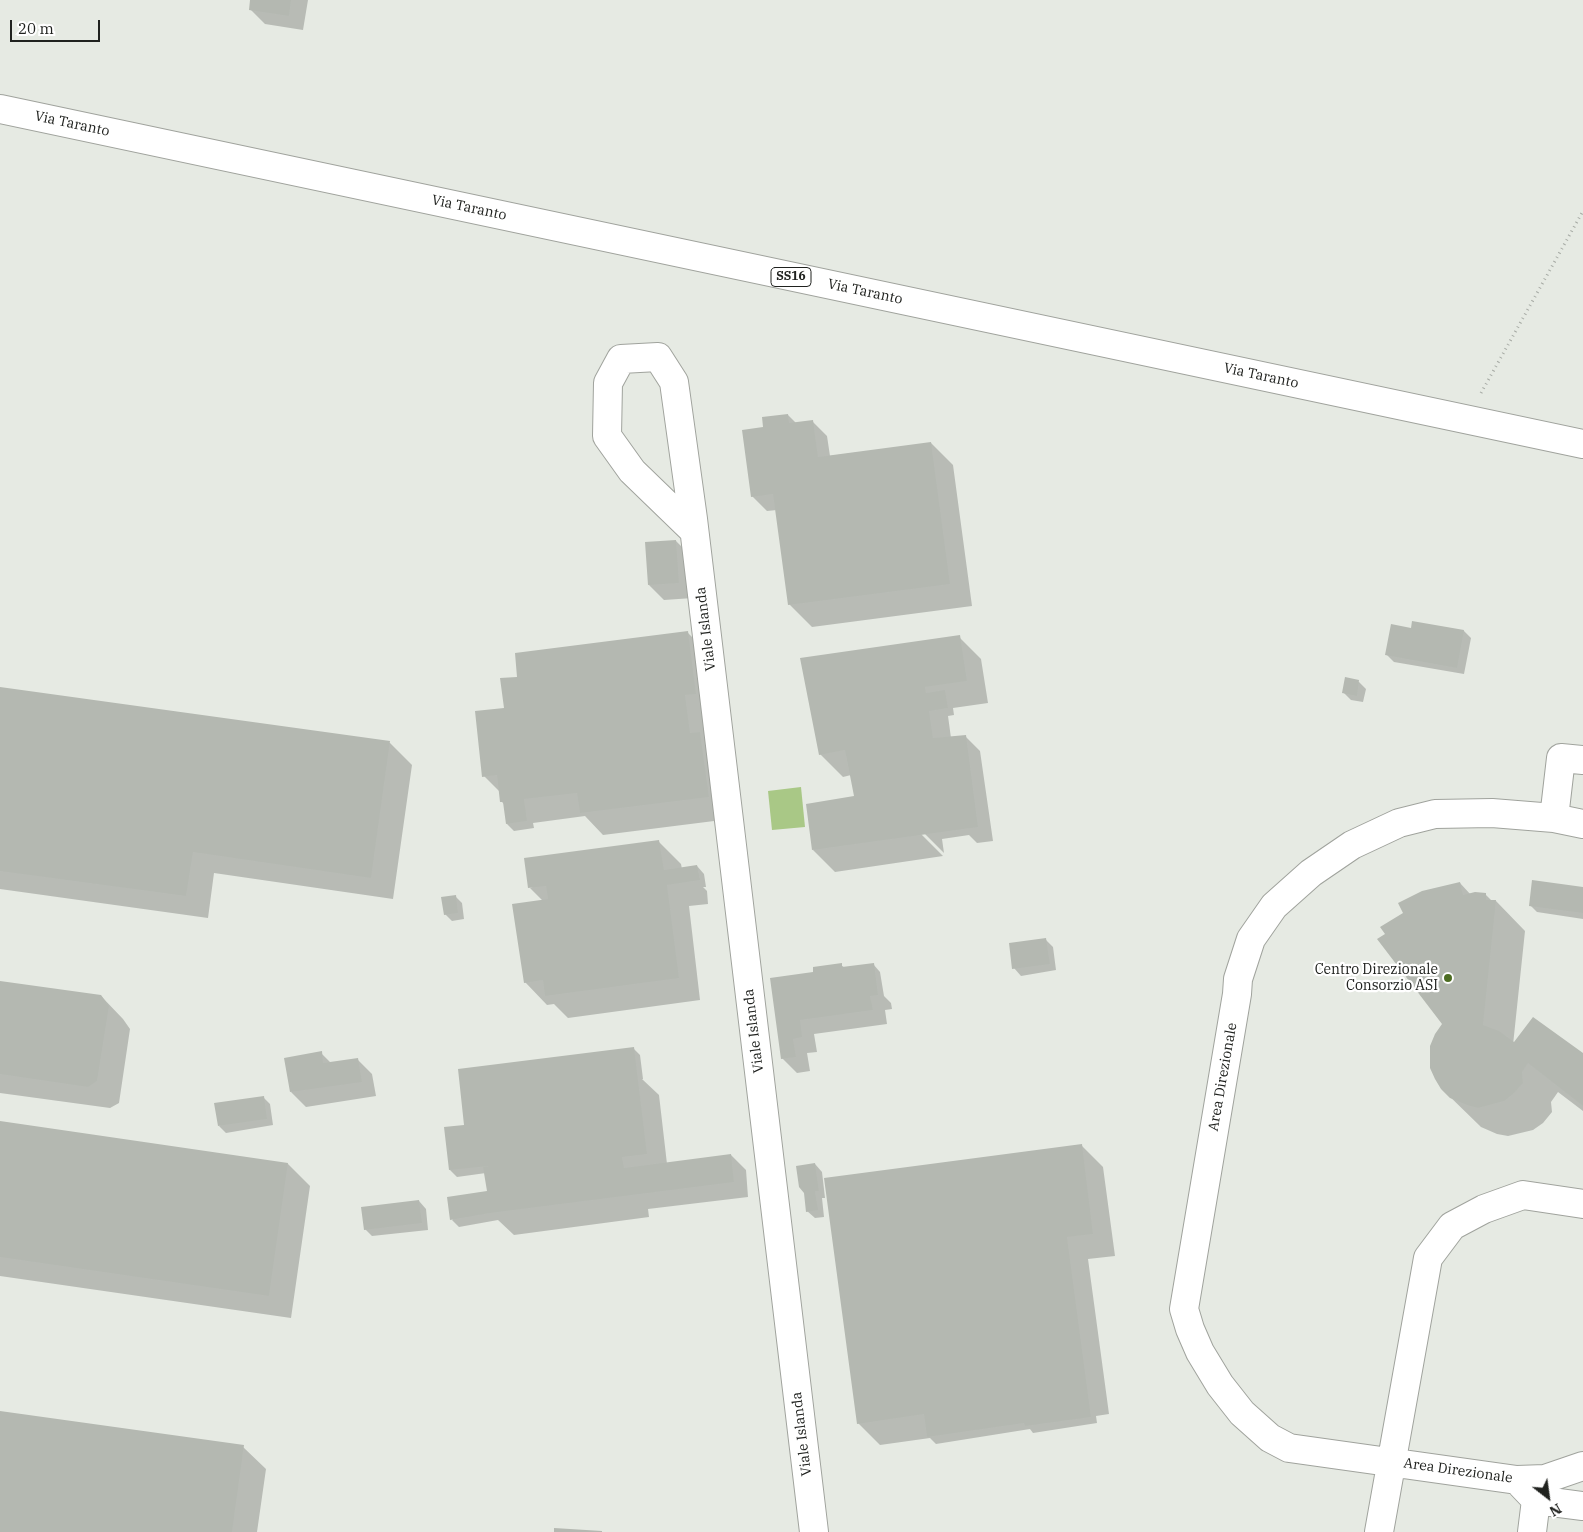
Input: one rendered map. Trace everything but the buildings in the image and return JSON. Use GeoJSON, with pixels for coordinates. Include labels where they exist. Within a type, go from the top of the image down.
{"type":"FeatureCollection","features":[{"type":"Feature","properties":{"kind":"street","name":"Via Taranto"},"geometry":{"type":"LineString","coordinates":[[0,109],[1583,444]]}},
{"type":"Feature","properties":{"kind":"street","name":"Viale Islanda"},"geometry":{"type":"LineString","coordinates":[[694,531],[632,471],[607,436],[608,383],[620,359],[658,357],[674,382],[694,531],[814,1532]]}},
{"type":"Feature","properties":{"kind":"street"},"geometry":{"type":"LineString","coordinates":[[1554,818],[1561,758],[1583,760]]}},
{"type":"Feature","properties":{"kind":"street","name":"Area Direzionale"},"geometry":{"type":"LineString","coordinates":[[1583,824],[1554,818],[1492,813],[1435,814],[1399,824],[1352,845],[1311,873],[1274,906],[1251,939],[1238,979],[1184,1309],[1200,1352],[1220,1385],[1242,1413],[1270,1438],[1289,1448],[1517,1480],[1545,1479],[1583,1466]]}},
{"type":"Feature","properties":{"kind":"street","name":"Area Direzionale"},"geometry":{"type":"LineString","coordinates":[[1379,1532],[1428,1258],[1452,1226],[1484,1209],[1523,1195],[1583,1204]]}},
{"type":"Feature","properties":{"kind":"street"},"geometry":{"type":"LineString","coordinates":[[1517,1480],[1536,1500],[1583,1506]]}},
{"type":"Feature","properties":{"kind":"street"},"geometry":{"type":"LineString","coordinates":[[1532,1532],[1536,1500]]}},
{"type":"Feature","properties":{"kind":"path"},"geometry":{"type":"LineString","coordinates":[[1466,420],[1583,211]]}},
{"type":"Feature","properties":{"kind":"shaded area"},"geometry":{"type":"Polygon","coordinates":[[[801,787],[805,827],[772,830],[768,791],[801,787]]]}},
{"type":"Feature","properties":{"kind":"place","name":"Centro Direzionale Consorzio ASI"},"geometry":{"type":"Point","coordinates":[1448,978]}}]}
